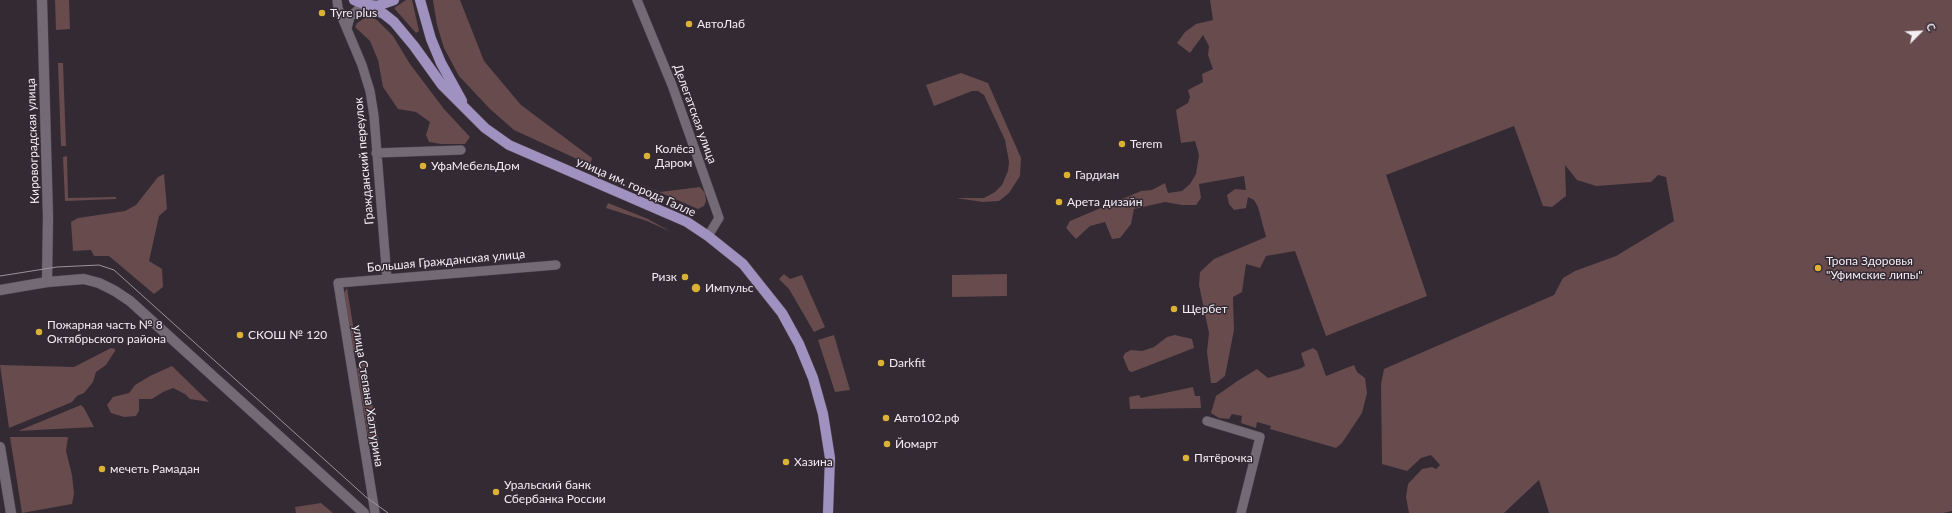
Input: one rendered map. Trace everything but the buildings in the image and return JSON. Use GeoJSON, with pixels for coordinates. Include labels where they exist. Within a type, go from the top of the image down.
{"type":"FeatureCollection","features":[{"type":"Feature","properties":{"kind":"main road","name":"Кировоградская улица"},"geometry":{"type":"LineString","coordinates":[[42,0],[48,217],[47,282]]}},
{"type":"Feature","properties":{"kind":"main road","name":"улица им. города Галле"},"geometry":{"type":"LineString","coordinates":[[354,0],[384,14],[394,22],[414,46],[442,85],[485,128],[509,145],[687,222],[708,236],[743,264],[782,313],[799,344],[813,378],[823,414],[830,458],[828,513]]}},
{"type":"Feature","properties":{"kind":"main road"},"geometry":{"type":"LineString","coordinates":[[364,4],[377,6],[394,0]]}},
{"type":"Feature","properties":{"kind":"main road","name":"улица им. города Галле"},"geometry":{"type":"LineString","coordinates":[[420,0],[426,25],[441,63],[468,111]]}},
{"type":"Feature","properties":{"kind":"main road"},"geometry":{"type":"LineString","coordinates":[[0,290],[47,282],[84,279],[105,285],[130,301],[364,513]]}},
{"type":"Feature","properties":{"kind":"main road"},"geometry":{"type":"LineString","coordinates":[[0,448],[11,513]]}},
{"type":"Feature","properties":{"kind":"street","name":"Гражданский переулок"},"geometry":{"type":"LineString","coordinates":[[337,0],[338,8],[362,65],[370,91],[374,116],[387,279]]}},
{"type":"Feature","properties":{"kind":"street","name":"Делегатская улица"},"geometry":{"type":"LineString","coordinates":[[637,0],[672,85],[719,218],[708,236]]}},
{"type":"Feature","properties":{"kind":"street"},"geometry":{"type":"LineString","coordinates":[[347,28],[350,17],[364,4]]}},
{"type":"Feature","properties":{"kind":"street"},"geometry":{"type":"LineString","coordinates":[[376,153],[461,150]]}},
{"type":"Feature","properties":{"kind":"street","name":"Большая Гражданская улица"},"geometry":{"type":"LineString","coordinates":[[338,283],[556,264]]}},
{"type":"Feature","properties":{"kind":"street","name":"улица Степана Халтурина"},"geometry":{"type":"LineString","coordinates":[[338,283],[375,513]]}},
{"type":"Feature","properties":{"kind":"street"},"geometry":{"type":"LineString","coordinates":[[1207,421],[1260,437],[1241,513]]}},
{"type":"Feature","properties":{"kind":"shaded area"},"geometry":{"type":"Polygon","coordinates":[[[55,0],[69,0],[70,29],[56,30],[55,0]]]}},
{"type":"Feature","properties":{"kind":"shaded area"},"geometry":{"type":"Polygon","coordinates":[[[406,0],[412,0],[419,31],[416,33],[394,8],[406,0]]]}},
{"type":"Feature","properties":{"kind":"shaded area"},"geometry":{"type":"Polygon","coordinates":[[[433,0],[460,0],[484,61],[521,105],[592,158],[590,165],[514,130],[490,109],[459,76],[444,48],[437,25],[433,0]]]}},
{"type":"Feature","properties":{"kind":"shaded area"},"geometry":{"type":"Polygon","coordinates":[[[1210,0],[1952,0],[1952,511],[1943,513],[1549,513],[1539,480],[1504,513],[1409,513],[1406,497],[1408,484],[1422,469],[1432,467],[1436,469],[1440,465],[1431,455],[1421,458],[1407,471],[1382,464],[1381,384],[1384,369],[1554,295],[1563,278],[1575,271],[1616,256],[1674,221],[1666,177],[1658,175],[1651,182],[1596,186],[1577,180],[1565,165],[1566,196],[1552,207],[1543,206],[1514,126],[1386,175],[1427,296],[1326,336],[1295,251],[1266,256],[1260,268],[1246,264],[1242,292],[1233,297],[1234,330],[1225,376],[1216,383],[1211,383],[1207,352],[1209,333],[1199,285],[1200,272],[1214,259],[1266,237],[1258,207],[1254,200],[1248,197],[1246,208],[1234,210],[1229,204],[1227,195],[1235,189],[1246,190],[1244,176],[1199,184],[1201,198],[1196,205],[1182,205],[1165,202],[1134,209],[1131,224],[1120,238],[1112,239],[1105,222],[1090,226],[1076,239],[1066,228],[1070,221],[1141,191],[1152,190],[1165,183],[1168,193],[1182,191],[1190,184],[1196,174],[1199,155],[1195,141],[1181,143],[1176,110],[1188,103],[1190,97],[1188,90],[1203,82],[1202,74],[1213,69],[1208,55],[1209,46],[1203,35],[1190,53],[1177,43],[1185,32],[1196,24],[1213,20],[1210,0]]]}},
{"type":"Feature","properties":{"kind":"shaded area"},"geometry":{"type":"Polygon","coordinates":[[[366,17],[371,17],[377,20],[393,36],[410,64],[444,109],[470,137],[465,144],[441,144],[429,142],[426,135],[430,122],[416,112],[398,109],[383,87],[378,60],[370,41],[355,27],[357,23],[366,17]]]}},
{"type":"Feature","properties":{"kind":"shaded area"},"geometry":{"type":"Polygon","coordinates":[[[58,63],[63,63],[66,146],[61,146],[58,63]]]}},
{"type":"Feature","properties":{"kind":"shaded area"},"geometry":{"type":"Polygon","coordinates":[[[961,73],[988,83],[1021,158],[1020,176],[1009,193],[999,201],[983,202],[956,198],[984,198],[995,192],[1002,185],[1008,171],[1009,162],[1005,140],[984,95],[978,91],[972,91],[934,106],[926,85],[961,73]]]}},
{"type":"Feature","properties":{"kind":"shaded area"},"geometry":{"type":"Polygon","coordinates":[[[67,156],[68,198],[116,197],[116,199],[65,201],[63,157],[67,156]]]}},
{"type":"Feature","properties":{"kind":"shaded area"},"geometry":{"type":"Polygon","coordinates":[[[611,171],[660,192],[700,187],[705,193],[706,201],[704,206],[698,209],[611,171]]]}},
{"type":"Feature","properties":{"kind":"shaded area"},"geometry":{"type":"Polygon","coordinates":[[[164,174],[167,209],[159,216],[149,261],[162,269],[163,287],[154,294],[109,256],[94,256],[91,250],[73,251],[71,222],[78,218],[125,211],[136,205],[158,177],[164,174]]]}},
{"type":"Feature","properties":{"kind":"shaded area"},"geometry":{"type":"Polygon","coordinates":[[[608,203],[648,219],[671,232],[647,221],[606,208],[608,203]]]}},
{"type":"Feature","properties":{"kind":"shaded area"},"geometry":{"type":"Polygon","coordinates":[[[784,274],[790,279],[802,275],[825,327],[814,332],[789,289],[779,279],[784,274]]]}},
{"type":"Feature","properties":{"kind":"shaded area"},"geometry":{"type":"Polygon","coordinates":[[[1007,274],[1007,296],[952,297],[952,275],[1007,274]]]}},
{"type":"Feature","properties":{"kind":"shaded area"},"geometry":{"type":"Polygon","coordinates":[[[347,288],[358,356],[354,353],[344,293],[347,288]]]}},
{"type":"Feature","properties":{"kind":"shaded area"},"geometry":{"type":"Polygon","coordinates":[[[834,335],[850,390],[835,392],[818,340],[834,335]]]}},
{"type":"Feature","properties":{"kind":"shaded area"},"geometry":{"type":"Polygon","coordinates":[[[1175,335],[1192,339],[1194,348],[1132,372],[1129,371],[1123,357],[1125,353],[1131,350],[1142,351],[1154,347],[1167,337],[1175,335]]]}},
{"type":"Feature","properties":{"kind":"shaded area"},"geometry":{"type":"Polygon","coordinates":[[[111,348],[115,349],[115,351],[106,365],[96,372],[93,382],[84,393],[77,396],[72,402],[9,428],[0,365],[74,367],[111,348]]]}},
{"type":"Feature","properties":{"kind":"shaded area"},"geometry":{"type":"Polygon","coordinates":[[[1313,348],[1317,351],[1326,376],[1354,365],[1357,372],[1365,378],[1367,393],[1362,413],[1342,443],[1336,448],[1270,429],[1271,426],[1257,422],[1256,428],[1241,423],[1242,416],[1232,414],[1229,419],[1219,418],[1211,413],[1216,396],[1236,382],[1257,369],[1268,378],[1299,369],[1305,366],[1301,353],[1313,348]]]}},
{"type":"Feature","properties":{"kind":"shaded area"},"geometry":{"type":"Polygon","coordinates":[[[361,363],[365,363],[379,441],[369,443],[357,369],[361,363]]]}},
{"type":"Feature","properties":{"kind":"shaded area"},"geometry":{"type":"Polygon","coordinates":[[[172,366],[209,402],[190,399],[185,394],[173,388],[152,399],[139,399],[139,411],[136,416],[124,417],[111,413],[107,405],[113,397],[129,393],[135,385],[172,366]]]}},
{"type":"Feature","properties":{"kind":"shaded area"},"geometry":{"type":"Polygon","coordinates":[[[1193,387],[1195,396],[1200,396],[1201,408],[1130,409],[1129,397],[1139,395],[1141,398],[1193,387]]]}},
{"type":"Feature","properties":{"kind":"shaded area"},"geometry":{"type":"Polygon","coordinates":[[[81,405],[94,427],[18,431],[81,405]]]}},
{"type":"Feature","properties":{"kind":"shaded area"},"geometry":{"type":"Polygon","coordinates":[[[10,437],[68,437],[66,451],[72,475],[74,494],[72,504],[22,513],[10,437]]]}},
{"type":"Feature","properties":{"kind":"shaded area"},"geometry":{"type":"Polygon","coordinates":[[[321,503],[333,513],[296,513],[295,507],[321,503]]]}},
{"type":"Feature","properties":{"kind":"tram line"},"geometry":{"type":"LineString","coordinates":[[0,276],[57,267],[99,265],[114,270],[366,497],[388,513]]}},
{"type":"Feature","properties":{"kind":"place","name":"Tyre plus"},"geometry":{"type":"Point","coordinates":[322,13]}},
{"type":"Feature","properties":{"kind":"place","name":"АвтоЛаб"},"geometry":{"type":"Point","coordinates":[689,24]}},
{"type":"Feature","properties":{"kind":"place","name":"Terem"},"geometry":{"type":"Point","coordinates":[1122,144]}},
{"type":"Feature","properties":{"kind":"place","name":"Колёса Даром"},"geometry":{"type":"Point","coordinates":[647,156]}},
{"type":"Feature","properties":{"kind":"place","name":"УфаМебельДом"},"geometry":{"type":"Point","coordinates":[423,166]}},
{"type":"Feature","properties":{"kind":"place","name":"Гардиан"},"geometry":{"type":"Point","coordinates":[1067,175]}},
{"type":"Feature","properties":{"kind":"place","name":"Арета дизайн"},"geometry":{"type":"Point","coordinates":[1059,202]}},
{"type":"Feature","properties":{"kind":"place","name":"Тропа Здоровья \"Уфимские липы\""},"geometry":{"type":"Point","coordinates":[1818,268]}},
{"type":"Feature","properties":{"kind":"place","name":"Ризк"},"geometry":{"type":"Point","coordinates":[685,277]}},
{"type":"Feature","properties":{"kind":"place","name":"Импульс"},"geometry":{"type":"Point","coordinates":[696,288]}},
{"type":"Feature","properties":{"kind":"place","name":"Щербет"},"geometry":{"type":"Point","coordinates":[1174,309]}},
{"type":"Feature","properties":{"kind":"place","name":"Пожарная часть № 8 Октябрьского района"},"geometry":{"type":"Point","coordinates":[39,332]}},
{"type":"Feature","properties":{"kind":"place","name":"СКОШ № 120"},"geometry":{"type":"Point","coordinates":[240,335]}},
{"type":"Feature","properties":{"kind":"place","name":"Darkfit"},"geometry":{"type":"Point","coordinates":[881,363]}},
{"type":"Feature","properties":{"kind":"place","name":"Авто102.рф"},"geometry":{"type":"Point","coordinates":[886,418]}},
{"type":"Feature","properties":{"kind":"place","name":"Йомарт"},"geometry":{"type":"Point","coordinates":[887,444]}},
{"type":"Feature","properties":{"kind":"place","name":"Пятёрочка"},"geometry":{"type":"Point","coordinates":[1186,458]}},
{"type":"Feature","properties":{"kind":"place","name":"Хазина"},"geometry":{"type":"Point","coordinates":[786,462]}},
{"type":"Feature","properties":{"kind":"place","name":"мечеть Рамадан"},"geometry":{"type":"Point","coordinates":[102,469]}},
{"type":"Feature","properties":{"kind":"place","name":"Уральский банк Сбербанка России"},"geometry":{"type":"Point","coordinates":[496,492]}}]}
